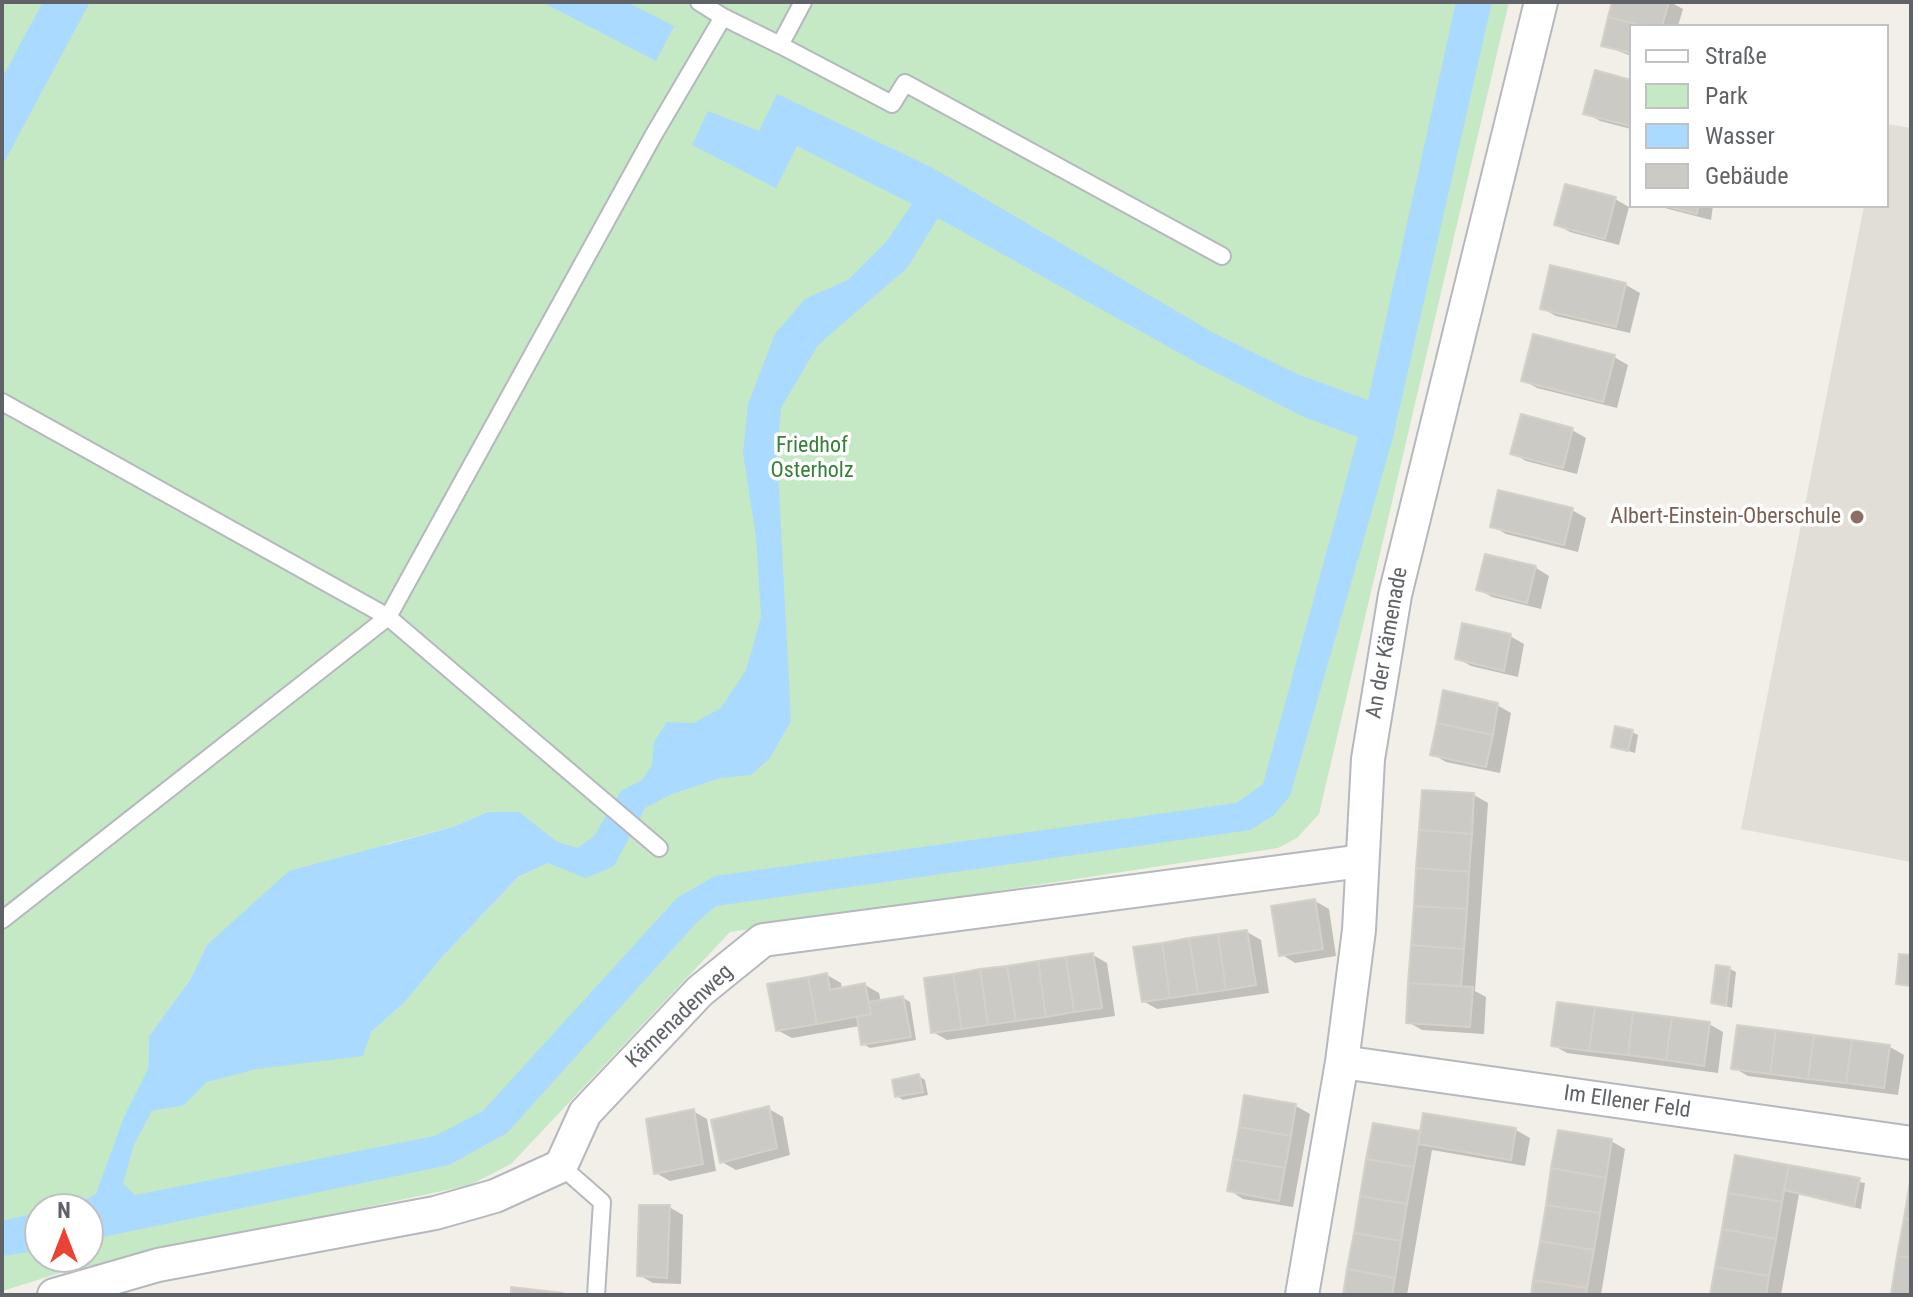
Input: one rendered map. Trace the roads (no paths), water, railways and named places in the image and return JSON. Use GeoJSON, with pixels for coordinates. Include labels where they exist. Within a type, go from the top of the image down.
{"type":"FeatureCollection","features":[{"type":"Feature","properties":{"kind":"street","name":"An der Kämenade"},"geometry":{"type":"LineString","coordinates":[[1302,1295],[1342,1062],[1359,930],[1368,759],[1395,595],[1541,2]]}},
{"type":"Feature","properties":{"kind":"street","name":"Kämenadenweg"},"geometry":{"type":"LineString","coordinates":[[561,1166],[585,1113],[700,991],[763,940],[1362,861]]}},
{"type":"Feature","properties":{"kind":"street","name":"Im Ellener Feld"},"geometry":{"type":"LineString","coordinates":[[1342,1062],[1911,1143]]}},
{"type":"Feature","properties":{"kind":"street"},"geometry":{"type":"LineString","coordinates":[[54,1295],[158,1265],[435,1213],[495,1196],[561,1166]]}},
{"type":"Feature","properties":{"kind":"lane"},"geometry":{"type":"LineString","coordinates":[[699,2],[892,104],[905,83],[1222,256]]}},
{"type":"Feature","properties":{"kind":"lane"},"geometry":{"type":"LineString","coordinates":[[780,45],[803,2]]}},
{"type":"Feature","properties":{"kind":"lane"},"geometry":{"type":"LineString","coordinates":[[2,920],[388,617],[653,136],[723,17]]}},
{"type":"Feature","properties":{"kind":"lane"},"geometry":{"type":"LineString","coordinates":[[2,402],[388,617],[659,848]]}},
{"type":"Feature","properties":{"kind":"lane"},"geometry":{"type":"LineString","coordinates":[[561,1166],[602,1202],[596,1295]]}},
{"type":"Feature","properties":{"kind":"water"},"geometry":{"type":"Polygon","coordinates":[[[43,2],[90,2],[2,166],[2,78],[43,2]]]}},
{"type":"Feature","properties":{"kind":"water"},"geometry":{"type":"Polygon","coordinates":[[[542,2],[627,2],[674,26],[656,61],[542,2]]]}},
{"type":"Feature","properties":{"kind":"water"},"geometry":{"type":"Polygon","coordinates":[[[1456,2],[1492,2],[1393,437],[1290,796],[1273,816],[1250,830],[716,906],[697,922],[507,1133],[449,1165],[104,1237],[104,1193],[96,1193],[124,1117],[148,1069],[149,1036],[190,980],[207,945],[289,871],[453,827],[487,812],[519,812],[557,842],[578,848],[594,836],[621,791],[642,780],[652,765],[654,742],[667,722],[694,723],[721,708],[746,670],[761,617],[756,537],[743,453],[748,404],[775,334],[805,299],[848,280],[886,242],[912,204],[797,146],[776,188],[692,145],[708,111],[759,131],[777,94],[931,167],[1212,332],[1297,374],[1368,400],[1456,2]],[[938,218],[907,268],[818,345],[781,408],[777,452],[791,721],[770,758],[751,775],[720,778],[672,794],[645,808],[614,866],[586,878],[548,863],[518,877],[443,956],[404,1003],[371,1032],[363,1056],[256,1069],[207,1082],[184,1105],[152,1111],[134,1144],[123,1184],[135,1195],[435,1136],[483,1111],[677,898],[715,876],[1237,803],[1263,784],[1358,437],[1304,417],[1199,364],[938,218]]]}},
{"type":"Feature","properties":{"kind":"water"},"geometry":{"type":"Polygon","coordinates":[[[24,1216],[24,1253],[2,1256],[2,1221],[24,1216]]]}},
{"type":"Feature","properties":{"kind":"place","name":"Albert-Einstein-Oberschule"},"geometry":{"type":"Point","coordinates":[1857,517]}},
{"type":"Feature","properties":{"kind":"park label","name":"Friedhof Osterholz"},"geometry":{"type":"Point","coordinates":[812,458]}}]}
